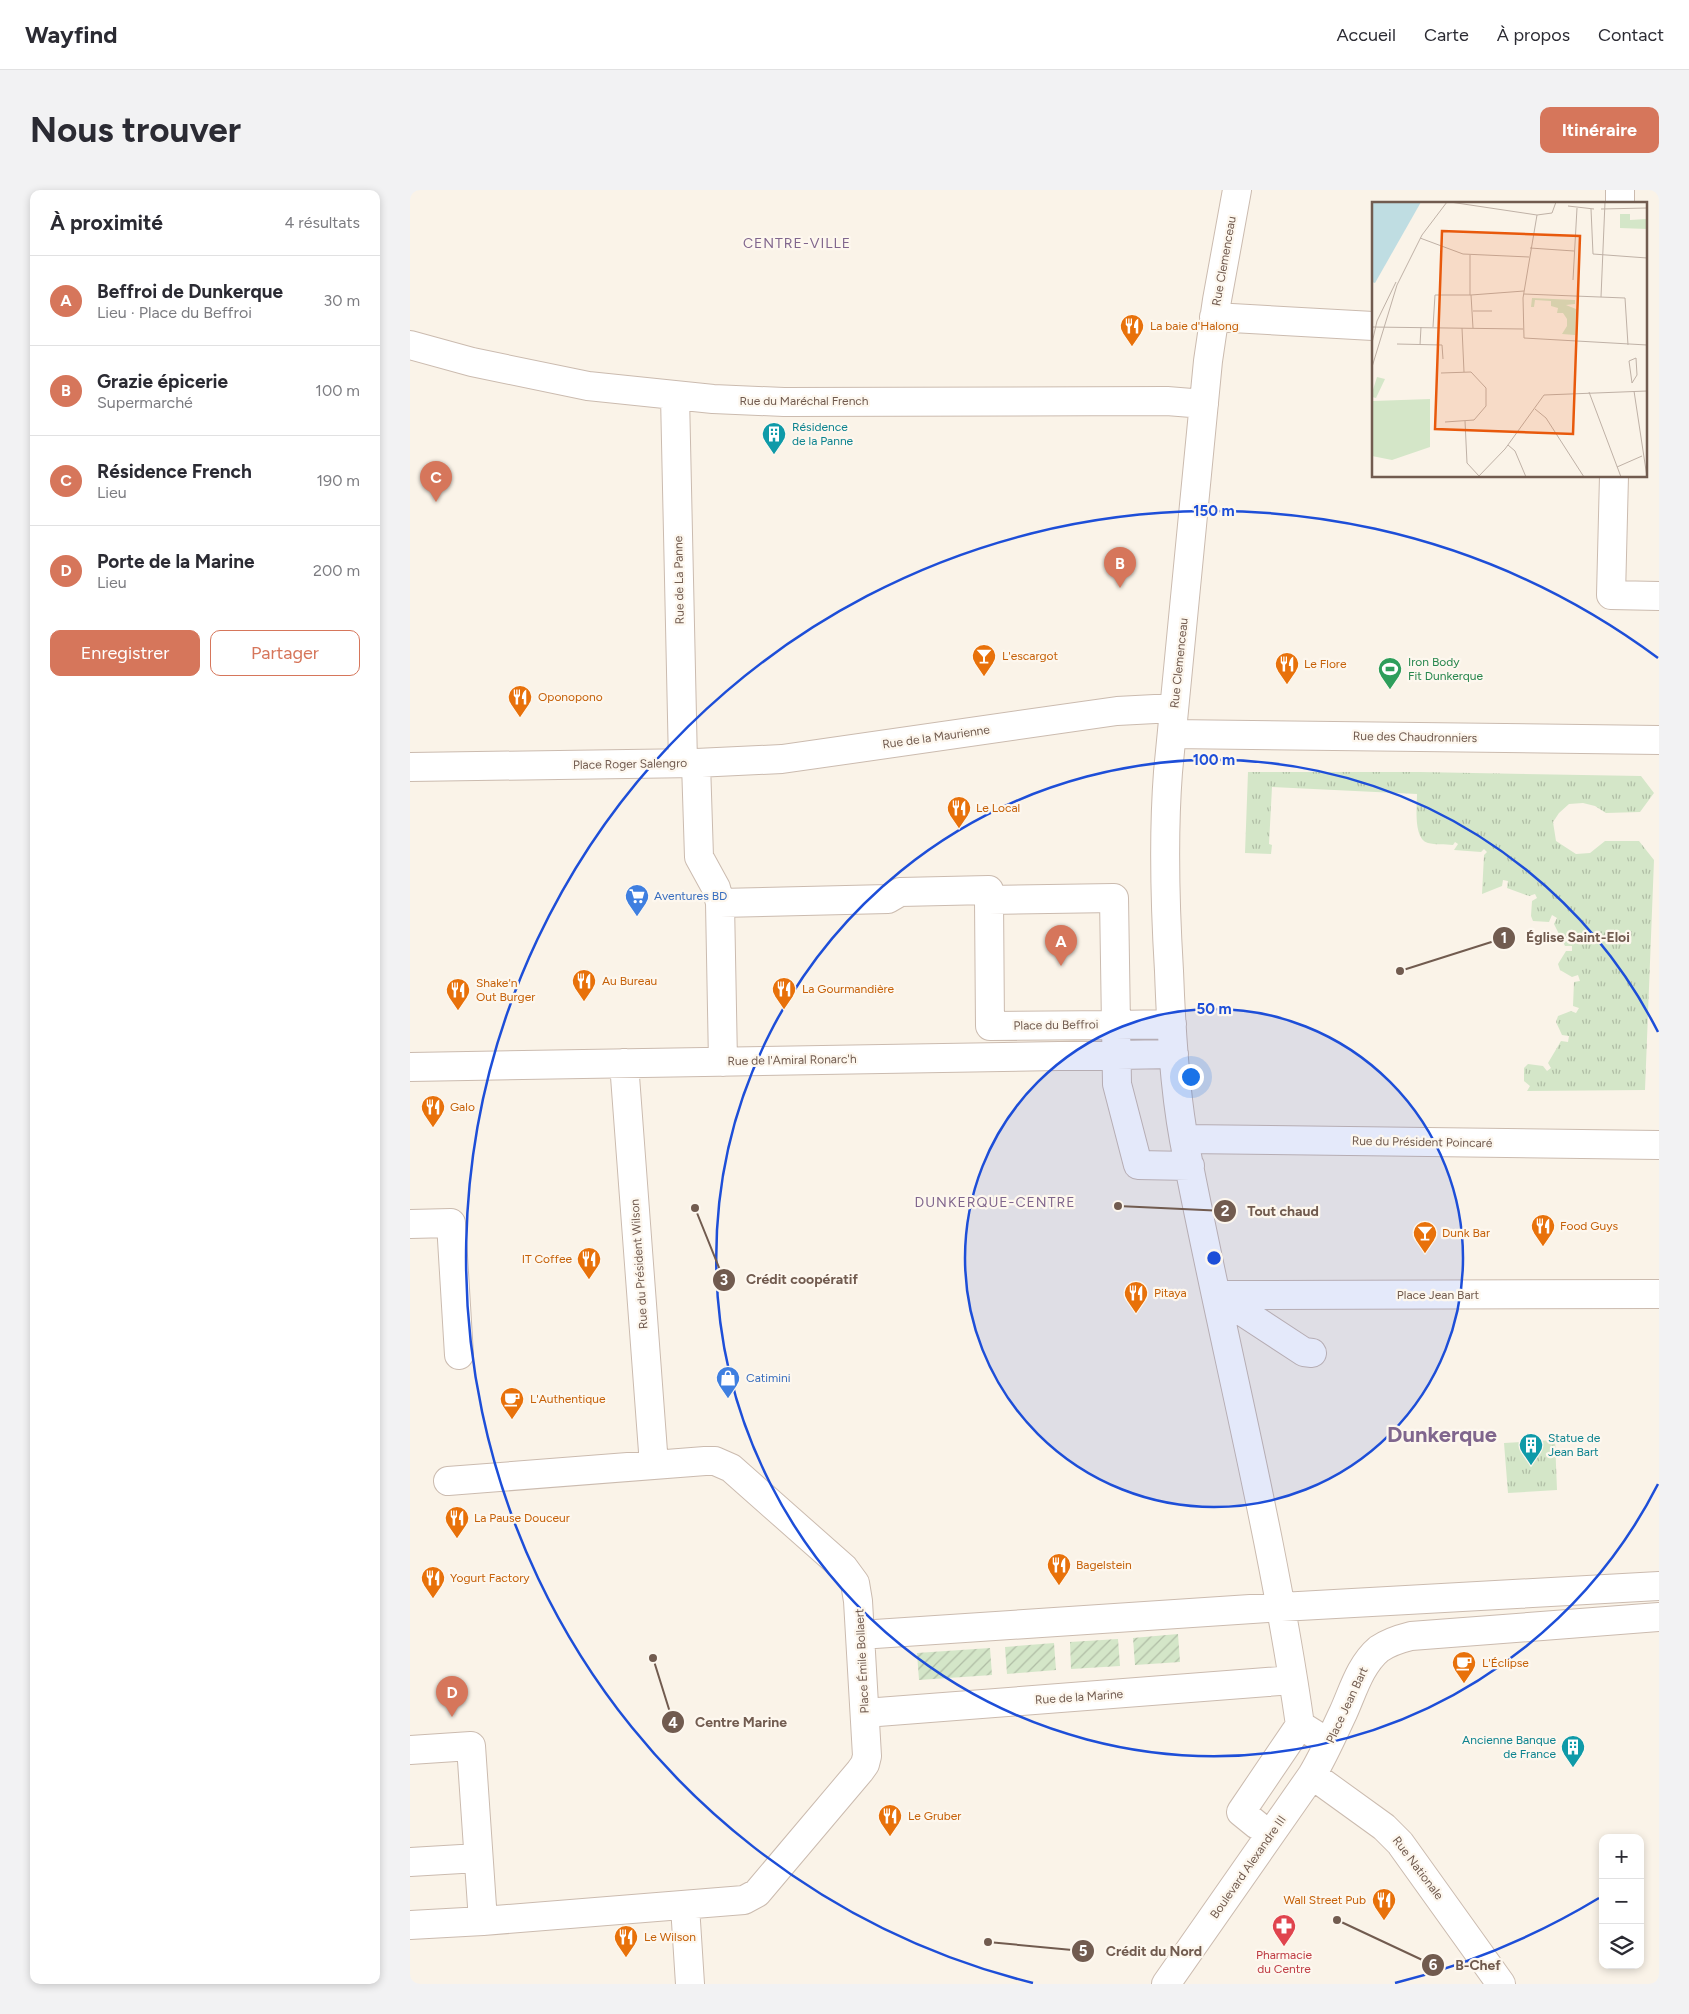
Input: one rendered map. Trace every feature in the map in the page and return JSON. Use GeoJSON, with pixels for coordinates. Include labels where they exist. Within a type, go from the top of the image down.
{"type":"FeatureCollection","features":[{"type":"Feature","properties":{"kind":"street","name":"Rue Clemenceau"},"geometry":{"type":"LineString","coordinates":[[1184,1139],[1174,1054],[1166,920],[1166,817],[1173,721],[1204,404],[1214,317],[1237,190]]}},
{"type":"Feature","properties":{"kind":"street"},"geometry":{"type":"LineString","coordinates":[[1214,317],[1372,326]]}},
{"type":"Feature","properties":{"kind":"street","name":"Rue du Maréchal French"},"geometry":{"type":"LineString","coordinates":[[410,345],[472,362],[565,382],[612,390],[675,396],[784,402],[1167,401],[1204,404]]}},
{"type":"Feature","properties":{"kind":"street","name":"Rue de La Panne"},"geometry":{"type":"LineString","coordinates":[[675,396],[690,763]]}},
{"type":"Feature","properties":{"kind":"street"},"geometry":{"type":"LineString","coordinates":[[1614,478],[1612,595],[1659,596]]}},
{"type":"Feature","properties":{"kind":"street","name":"Rue de la Maurienne"},"geometry":{"type":"LineString","coordinates":[[690,763],[782,759],[1117,711],[1173,721]]}},
{"type":"Feature","properties":{"kind":"street","name":"Rue des Chaudronniers"},"geometry":{"type":"LineString","coordinates":[[1173,721],[1659,740]]}},
{"type":"Feature","properties":{"kind":"street","name":"Place Roger Salengro"},"geometry":{"type":"LineString","coordinates":[[410,767],[690,763],[699,857],[716,888],[720,903],[722,1062]]}},
{"type":"Feature","properties":{"kind":"street"},"geometry":{"type":"LineString","coordinates":[[720,903],[888,899],[900,892],[989,890],[989,900]]}},
{"type":"Feature","properties":{"kind":"street","name":"Place du Beffroi"},"geometry":{"type":"LineString","coordinates":[[1114,898],[1116,1024],[990,1026],[989,900],[1114,898]]}},
{"type":"Feature","properties":{"kind":"street"},"geometry":{"type":"LineString","coordinates":[[1172,1024],[1116,1024],[1119,1093],[1138,1164],[1190,1166]]}},
{"type":"Feature","properties":{"kind":"street","name":"Rue de l'Amiral Ronarc'h"},"geometry":{"type":"LineString","coordinates":[[410,1068],[1174,1054]]}},
{"type":"Feature","properties":{"kind":"street","name":"Rue du Président Wilson"},"geometry":{"type":"LineString","coordinates":[[624,1063],[654,1465]]}},
{"type":"Feature","properties":{"kind":"street"},"geometry":{"type":"LineString","coordinates":[[1184,1139],[1281,1607],[1293,1680],[1308,1730],[1241,1812],[1257,1825]]}},
{"type":"Feature","properties":{"kind":"street","name":"Rue du Président Poincaré"},"geometry":{"type":"LineString","coordinates":[[1184,1139],[1659,1146]]}},
{"type":"Feature","properties":{"kind":"street"},"geometry":{"type":"LineString","coordinates":[[410,1224],[451,1224],[459,1355]]}},
{"type":"Feature","properties":{"kind":"street","name":"Place Jean Bart"},"geometry":{"type":"LineString","coordinates":[[1216,1295],[1659,1294]]}},
{"type":"Feature","properties":{"kind":"street"},"geometry":{"type":"LineString","coordinates":[[1216,1295],[1304,1352],[1312,1352]]}},
{"type":"Feature","properties":{"kind":"street","name":"Place Émile Bollaert"},"geometry":{"type":"LineString","coordinates":[[410,1925],[684,1906],[744,1900],[757,1893],[864,1764],[867,1743],[857,1592],[851,1576],[732,1468],[715,1461],[448,1481]]}},
{"type":"Feature","properties":{"kind":"street"},"geometry":{"type":"LineString","coordinates":[[860,1635],[1281,1607],[1659,1586]]}},
{"type":"Feature","properties":{"kind":"street","name":"Place Jean Bart"},"geometry":{"type":"LineString","coordinates":[[1312,1775],[1331,1739],[1362,1671],[1369,1659],[1389,1642],[1428,1634],[1659,1616]]}},
{"type":"Feature","properties":{"kind":"street","name":"Rue de la Marine"},"geometry":{"type":"LineString","coordinates":[[865,1714],[1293,1680]]}},
{"type":"Feature","properties":{"kind":"street"},"geometry":{"type":"LineString","coordinates":[[410,1750],[471,1746],[478,1858],[491,1920]]}},
{"type":"Feature","properties":{"kind":"street","name":"Boulevard Alexandre III"},"geometry":{"type":"LineString","coordinates":[[1166,1984],[1312,1775]]}},
{"type":"Feature","properties":{"kind":"street","name":"Rue Nationale"},"geometry":{"type":"LineString","coordinates":[[1312,1775],[1384,1827],[1400,1843],[1501,1984]]}},
{"type":"Feature","properties":{"kind":"street"},"geometry":{"type":"LineString","coordinates":[[410,1862],[478,1858]]}},
{"type":"Feature","properties":{"kind":"street"},"geometry":{"type":"LineString","coordinates":[[684,1906],[690,1984]]}},
{"type":"Feature","properties":{"kind":"green space"},"geometry":{"type":"Polygon","coordinates":[[[1248,772],[1420,772],[1641,776],[1654,793],[1640,812],[1606,813],[1595,806],[1583,803],[1569,804],[1553,822],[1556,841],[1576,854],[1590,853],[1605,841],[1639,841],[1654,860],[1645,1090],[1527,1091],[1530,1086],[1524,1081],[1524,1068],[1528,1064],[1543,1066],[1547,1071],[1551,1068],[1548,1063],[1561,1041],[1568,1042],[1569,1036],[1562,1035],[1556,1022],[1558,1016],[1571,1011],[1576,1013],[1579,1008],[1573,1006],[1574,982],[1580,981],[1578,975],[1572,977],[1560,970],[1558,964],[1566,951],[1572,951],[1572,946],[1565,946],[1554,924],[1557,918],[1552,915],[1549,922],[1533,921],[1531,916],[1532,901],[1537,898],[1535,894],[1529,896],[1507,888],[1508,881],[1503,880],[1502,886],[1482,894],[1484,855],[1487,852],[1484,849],[1481,852],[1454,850],[1458,844],[1455,842],[1453,845],[1437,844],[1428,843],[1423,840],[1417,822],[1417,794],[1272,787],[1269,844],[1272,845],[1271,854],[1245,853],[1248,772]]]}},
{"type":"Feature","properties":{"kind":"green space"},"geometry":{"type":"Polygon","coordinates":[[[1555,1440],[1557,1490],[1508,1493],[1504,1443],[1555,1440]]]}},
{"type":"Feature","properties":{"kind":"green space"},"geometry":{"type":"Polygon","coordinates":[[[1178,1634],[1180,1662],[1135,1665],[1133,1638],[1178,1634]]]}},
{"type":"Feature","properties":{"kind":"green space"},"geometry":{"type":"Polygon","coordinates":[[[1118,1639],[1120,1666],[1071,1669],[1070,1642],[1118,1639]]]}},
{"type":"Feature","properties":{"kind":"green space"},"geometry":{"type":"Polygon","coordinates":[[[1054,1643],[1056,1670],[1007,1674],[1005,1647],[1054,1643]]]}},
{"type":"Feature","properties":{"kind":"green space"},"geometry":{"type":"Polygon","coordinates":[[[990,1648],[992,1675],[919,1680],[917,1653],[990,1648]]]}},
{"type":"Feature","properties":{"kind":"place","name":"La baie d'Halong"},"geometry":{"type":"Point","coordinates":[1132,347]}},
{"type":"Feature","properties":{"kind":"place","name":"Résidence de la Panne"},"geometry":{"type":"Point","coordinates":[774,455]}},
{"type":"Feature","properties":{"kind":"place","name":"Résidence French"},"geometry":{"type":"Point","coordinates":[436,502]}},
{"type":"Feature","properties":{"kind":"place","name":"Grazie épicerie"},"geometry":{"type":"Point","coordinates":[1120,588]}},
{"type":"Feature","properties":{"kind":"place","name":"L'escargot"},"geometry":{"type":"Point","coordinates":[984,677]}},
{"type":"Feature","properties":{"kind":"place","name":"Le Flore"},"geometry":{"type":"Point","coordinates":[1287,685]}},
{"type":"Feature","properties":{"kind":"place","name":"Iron Body Fit Dunkerque"},"geometry":{"type":"Point","coordinates":[1390,690]}},
{"type":"Feature","properties":{"kind":"place","name":"Oponopono"},"geometry":{"type":"Point","coordinates":[520,718]}},
{"type":"Feature","properties":{"kind":"place","name":"Le Local"},"geometry":{"type":"Point","coordinates":[959,829]}},
{"type":"Feature","properties":{"kind":"place","name":"Aventures BD"},"geometry":{"type":"Point","coordinates":[637,917]}},
{"type":"Feature","properties":{"kind":"place","name":"Beffroi de Dunkerque"},"geometry":{"type":"Point","coordinates":[1061,966]}},
{"type":"Feature","properties":{"kind":"place","name":"Église Saint-Eloi"},"geometry":{"type":"Point","coordinates":[1400,971]}},
{"type":"Feature","properties":{"kind":"place","name":"Au Bureau"},"geometry":{"type":"Point","coordinates":[584,1002]}},
{"type":"Feature","properties":{"kind":"place","name":"La Gourmandière"},"geometry":{"type":"Point","coordinates":[784,1010]}},
{"type":"Feature","properties":{"kind":"place","name":"Shake'n Out Burger"},"geometry":{"type":"Point","coordinates":[458,1011]}},
{"type":"Feature","properties":{"kind":"place","name":"Galo"},"geometry":{"type":"Point","coordinates":[433,1128]}},
{"type":"Feature","properties":{"kind":"place","name":"Tout chaud"},"geometry":{"type":"Point","coordinates":[1118,1206]}},
{"type":"Feature","properties":{"kind":"place","name":"Crédit coopératif"},"geometry":{"type":"Point","coordinates":[695,1208]}},
{"type":"Feature","properties":{"kind":"place","name":"Food Guys"},"geometry":{"type":"Point","coordinates":[1543,1247]}},
{"type":"Feature","properties":{"kind":"place","name":"Dunk Bar"},"geometry":{"type":"Point","coordinates":[1425,1254]}},
{"type":"Feature","properties":{"kind":"place","name":"IT Coffee"},"geometry":{"type":"Point","coordinates":[589,1280]}},
{"type":"Feature","properties":{"kind":"place","name":"Pitaya"},"geometry":{"type":"Point","coordinates":[1136,1314]}},
{"type":"Feature","properties":{"kind":"place","name":"Catimini"},"geometry":{"type":"Point","coordinates":[728,1399]}},
{"type":"Feature","properties":{"kind":"place","name":"L'Authentique"},"geometry":{"type":"Point","coordinates":[512,1420]}},
{"type":"Feature","properties":{"kind":"place","name":"Statue de Jean Bart"},"geometry":{"type":"Point","coordinates":[1531,1466]}},
{"type":"Feature","properties":{"kind":"place","name":"La Pause Douceur"},"geometry":{"type":"Point","coordinates":[457,1539]}},
{"type":"Feature","properties":{"kind":"place","name":"Bagelstein"},"geometry":{"type":"Point","coordinates":[1059,1586]}},
{"type":"Feature","properties":{"kind":"place","name":"Yogurt Factory"},"geometry":{"type":"Point","coordinates":[433,1599]}},
{"type":"Feature","properties":{"kind":"place","name":"Centre Marine"},"geometry":{"type":"Point","coordinates":[653,1658]}},
{"type":"Feature","properties":{"kind":"place","name":"L'Éclipse"},"geometry":{"type":"Point","coordinates":[1464,1684]}},
{"type":"Feature","properties":{"kind":"place","name":"Porte de la Marine"},"geometry":{"type":"Point","coordinates":[452,1717]}},
{"type":"Feature","properties":{"kind":"place","name":"Ancienne Banque de France"},"geometry":{"type":"Point","coordinates":[1573,1768]}},
{"type":"Feature","properties":{"kind":"place","name":"Le Gruber"},"geometry":{"type":"Point","coordinates":[890,1837]}},
{"type":"Feature","properties":{"kind":"place","name":"B-Chef"},"geometry":{"type":"Point","coordinates":[1337,1920]}},
{"type":"Feature","properties":{"kind":"place","name":"Wall Street Pub"},"geometry":{"type":"Point","coordinates":[1384,1921]}},
{"type":"Feature","properties":{"kind":"place","name":"Crédit du Nord"},"geometry":{"type":"Point","coordinates":[988,1942]}},
{"type":"Feature","properties":{"kind":"place","name":"Pharmacie du Centre"},"geometry":{"type":"Point","coordinates":[1284,1947]}},
{"type":"Feature","properties":{"kind":"place","name":"Le Wilson"},"geometry":{"type":"Point","coordinates":[626,1958]}},
{"type":"Feature","properties":{"kind":"district","name":"CENTRE-VILLE"},"geometry":{"type":"Point","coordinates":[797,243]}},
{"type":"Feature","properties":{"kind":"district","name":"DUNKERQUE-CENTRE"},"geometry":{"type":"Point","coordinates":[995,1202]}},
{"type":"Feature","properties":{"kind":"district","name":"Dunkerque"},"geometry":{"type":"Point","coordinates":[1442,1434]}}]}
